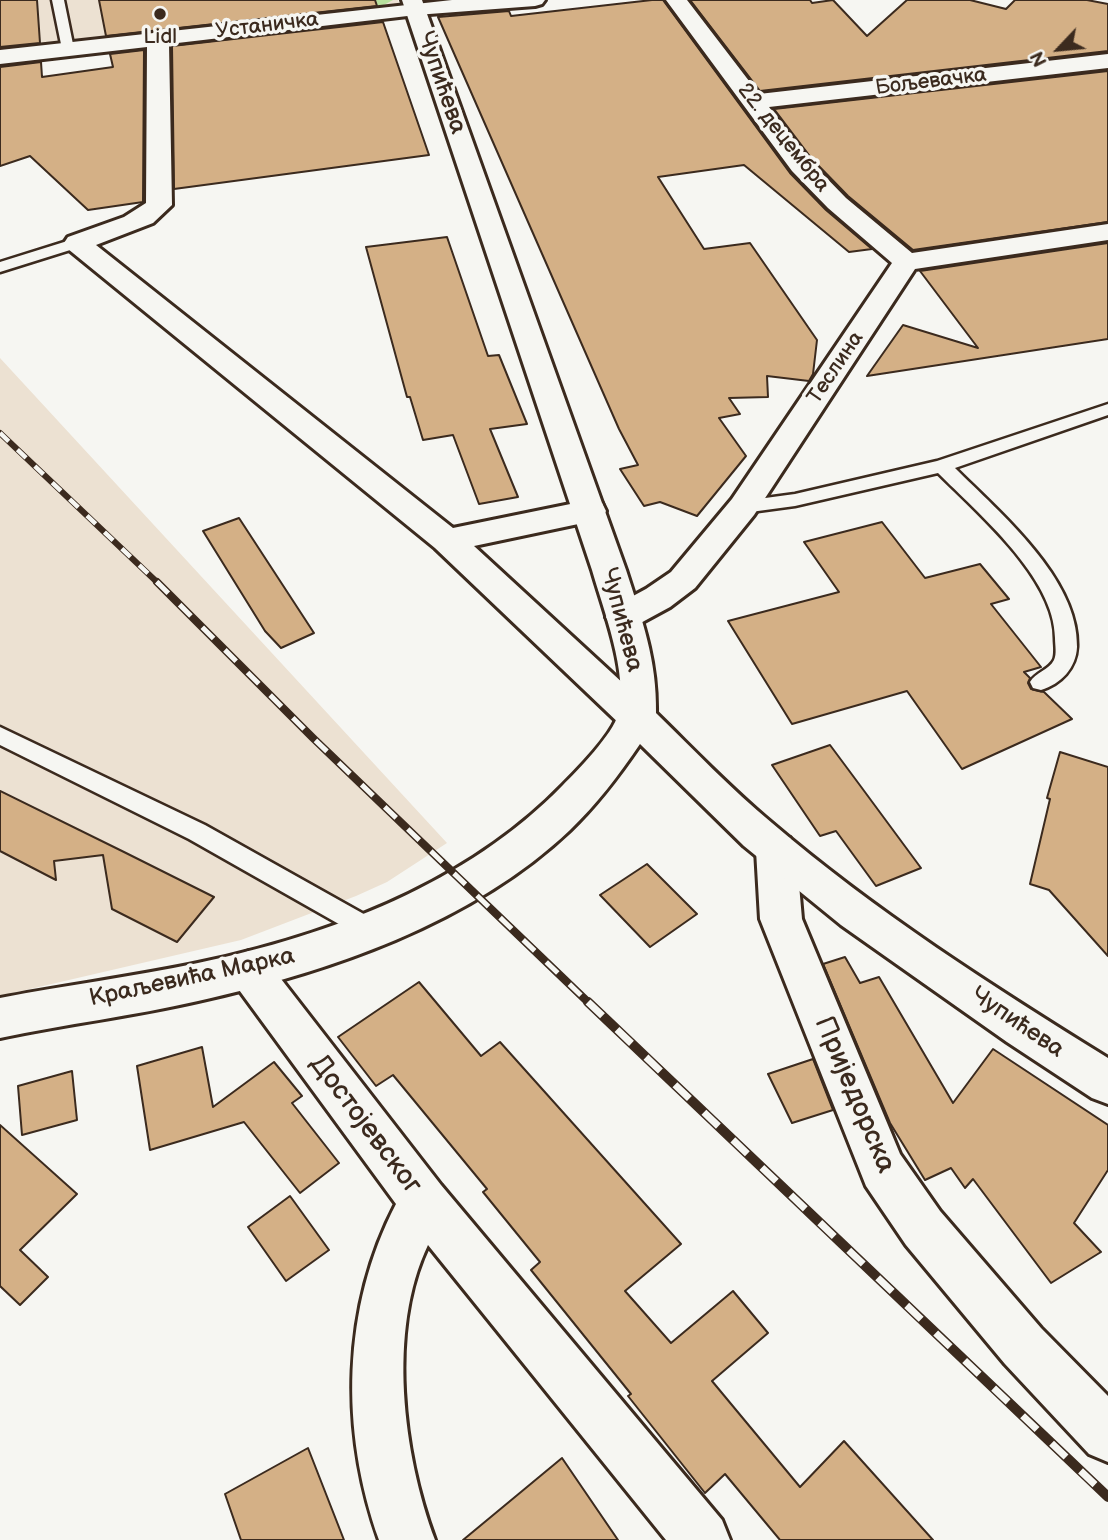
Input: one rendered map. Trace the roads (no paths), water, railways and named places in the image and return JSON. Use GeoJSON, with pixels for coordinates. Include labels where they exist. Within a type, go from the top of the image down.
{"type":"FeatureCollection","features":[{"type":"Feature","properties":{"kind":"street","name":"Устаничка"},"geometry":{"type":"LineString","coordinates":[[0,57],[414,4],[535,0]]}},
{"type":"Feature","properties":{"kind":"street","name":"22. децембра"},"geometry":{"type":"LineString","coordinates":[[676,0],[801,166],[865,229],[906,262]]}},
{"type":"Feature","properties":{"kind":"street","name":"Чупићева"},"geometry":{"type":"LineString","coordinates":[[414,4],[590,511],[623,617],[638,680],[637,718],[703,784],[776,850],[918,957],[1108,1083]]}},
{"type":"Feature","properties":{"kind":"street"},"geometry":{"type":"LineString","coordinates":[[77,243],[153,213],[159,205],[158,38]]}},
{"type":"Feature","properties":{"kind":"street","name":"Бољевачка"},"geometry":{"type":"LineString","coordinates":[[753,102],[1108,61]]}},
{"type":"Feature","properties":{"kind":"street"},"geometry":{"type":"LineString","coordinates":[[906,262],[1108,232]]}},
{"type":"Feature","properties":{"kind":"street"},"geometry":{"type":"LineString","coordinates":[[77,243],[447,540],[637,718]]}},
{"type":"Feature","properties":{"kind":"street","name":"Теслина"},"geometry":{"type":"LineString","coordinates":[[623,617],[658,598],[682,580],[743,507],[906,262]]}},
{"type":"Feature","properties":{"kind":"street"},"geometry":{"type":"LineString","coordinates":[[447,540],[590,511]]}},
{"type":"Feature","properties":{"kind":"street","name":"Краљевића Марка"},"geometry":{"type":"LineString","coordinates":[[0,1017],[249,970],[305,954],[433,903],[515,852],[556,819],[595,781],[637,718]]}},
{"type":"Feature","properties":{"kind":"street","name":"Приједорска"},"geometry":{"type":"LineString","coordinates":[[776,850],[781,919],[883,1170],[923,1228],[1023,1346],[1108,1434]]}},
{"type":"Feature","properties":{"kind":"street","name":"Достојевског"},"geometry":{"type":"LineString","coordinates":[[249,970],[424,1202],[406,1235],[390,1277],[380,1339],[379,1407],[388,1476],[407,1540]]}},
{"type":"Feature","properties":{"kind":"street"},"geometry":{"type":"LineString","coordinates":[[424,1202],[702,1540]]}},
{"type":"Feature","properties":{"kind":"lane"},"geometry":{"type":"LineString","coordinates":[[58,0],[68,49]]}},
{"type":"Feature","properties":{"kind":"lane"},"geometry":{"type":"LineString","coordinates":[[0,267],[77,243]]}},
{"type":"Feature","properties":{"kind":"lane"},"geometry":{"type":"LineString","coordinates":[[743,507],[795,500],[942,466],[1108,409]]}},
{"type":"Feature","properties":{"kind":"lane"},"geometry":{"type":"LineString","coordinates":[[942,466],[1025,551],[1062,611],[1068,641],[1063,664],[1041,682]]}},
{"type":"Feature","properties":{"kind":"lane"},"geometry":{"type":"LineString","coordinates":[[0,735],[197,832],[369,929]]}},
{"type":"Feature","properties":{"kind":"railway"},"geometry":{"type":"LineString","coordinates":[[0,433],[159,584]]}},
{"type":"Feature","properties":{"kind":"railway"},"geometry":{"type":"LineString","coordinates":[[159,584],[313,738],[590,1004]]}},
{"type":"Feature","properties":{"kind":"railway"},"geometry":{"type":"LineString","coordinates":[[588,1002],[1108,1497]]}},
{"type":"Feature","properties":{"kind":"place","name":"Lidl"},"geometry":{"type":"Point","coordinates":[160,14]}}]}
